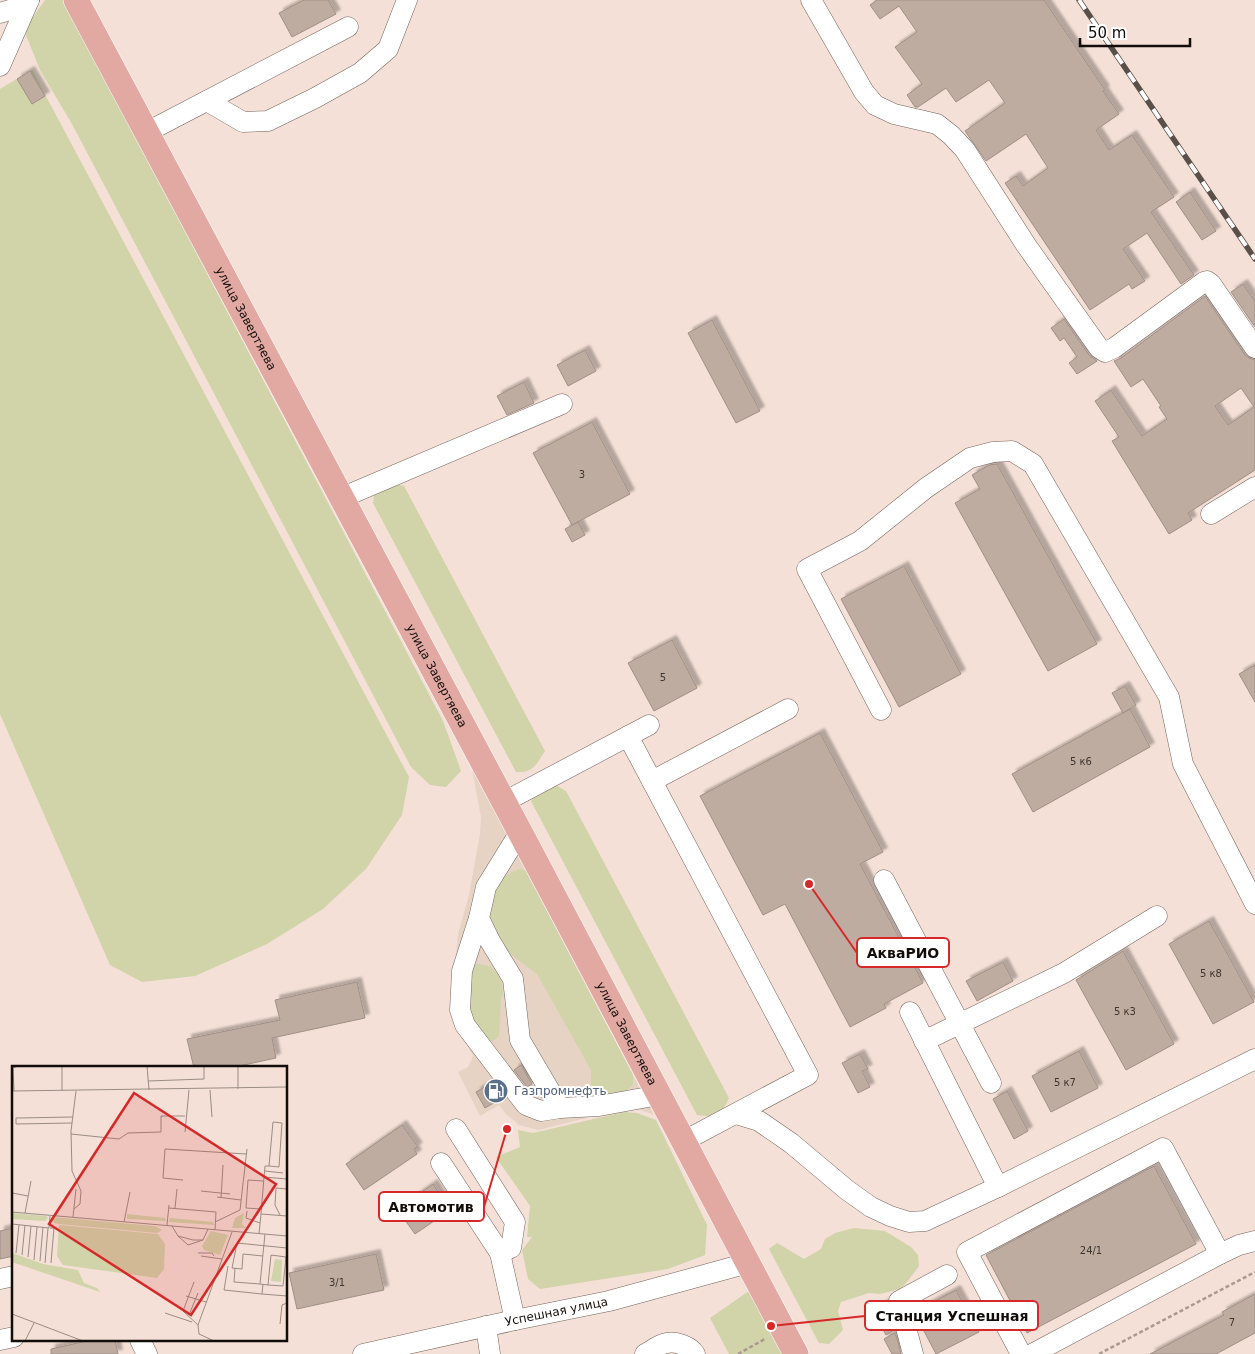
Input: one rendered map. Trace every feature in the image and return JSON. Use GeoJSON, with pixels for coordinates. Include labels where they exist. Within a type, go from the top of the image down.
{"type":"FeatureCollection","features":[{"type":"Feature","properties":{"kind":"main road","name":"улица Завертяева"},"geometry":{"type":"LineString","coordinates":[[76,0],[796,1354]]}},
{"type":"Feature","properties":{"kind":"street"},"geometry":{"type":"LineString","coordinates":[[0,13],[13,9],[29,0]]}},
{"type":"Feature","properties":{"kind":"street"},"geometry":{"type":"LineString","coordinates":[[0,66],[29,0]]}},
{"type":"Feature","properties":{"kind":"street"},"geometry":{"type":"LineString","coordinates":[[207,101],[243,122],[268,121],[315,98],[360,73],[388,49],[407,0]]}},
{"type":"Feature","properties":{"kind":"street"},"geometry":{"type":"LineString","coordinates":[[811,0],[864,92],[875,105],[894,114],[937,124],[965,150],[1026,244],[1099,348],[1105,352],[1114,348],[1207,281],[1211,284],[1255,348]]}},
{"type":"Feature","properties":{"kind":"street"},"geometry":{"type":"LineString","coordinates":[[147,132],[348,27]]}},
{"type":"Feature","properties":{"kind":"street"},"geometry":{"type":"LineString","coordinates":[[341,498],[562,404]]}},
{"type":"Feature","properties":{"kind":"street"},"geometry":{"type":"LineString","coordinates":[[881,710],[807,569],[860,541],[926,488],[970,458],[993,452],[1012,451],[1033,464],[1169,697],[1183,764],[1255,904]]}},
{"type":"Feature","properties":{"kind":"street"},"geometry":{"type":"LineString","coordinates":[[1211,514],[1255,487]]}},
{"type":"Feature","properties":{"kind":"street"},"geometry":{"type":"LineString","coordinates":[[652,780],[788,709]]}},
{"type":"Feature","properties":{"kind":"street"},"geometry":{"type":"LineString","coordinates":[[504,802],[649,725]]}},
{"type":"Feature","properties":{"kind":"street"},"geometry":{"type":"LineString","coordinates":[[628,736],[808,1075],[684,1141]]}},
{"type":"Feature","properties":{"kind":"street"},"geometry":{"type":"LineString","coordinates":[[520,832],[486,887],[479,918],[462,971],[460,1010],[465,1025],[526,1105],[541,1111],[599,1106],[659,1094]]}},
{"type":"Feature","properties":{"kind":"street"},"geometry":{"type":"LineString","coordinates":[[884,880],[991,1083]]}},
{"type":"Feature","properties":{"kind":"street"},"geometry":{"type":"LineString","coordinates":[[924,1041],[1064,973],[1157,916]]}},
{"type":"Feature","properties":{"kind":"street"},"geometry":{"type":"LineString","coordinates":[[479,918],[490,942],[512,979],[520,1040],[560,1108]]}},
{"type":"Feature","properties":{"kind":"street"},"geometry":{"type":"LineString","coordinates":[[910,1012],[998,1187]]}},
{"type":"Feature","properties":{"kind":"street"},"geometry":{"type":"LineString","coordinates":[[736,1114],[759,1122],[790,1143],[847,1190],[871,1207],[909,1222],[925,1221],[998,1187],[1255,1059]]}},
{"type":"Feature","properties":{"kind":"street"},"geometry":{"type":"LineString","coordinates":[[456,1129],[515,1222],[511,1248],[500,1253]]}},
{"type":"Feature","properties":{"kind":"street"},"geometry":{"type":"LineString","coordinates":[[1021,1354],[966,1252],[1163,1148],[1220,1254]]}},
{"type":"Feature","properties":{"kind":"street"},"geometry":{"type":"LineString","coordinates":[[441,1163],[500,1253],[515,1320]]}},
{"type":"Feature","properties":{"kind":"street"},"geometry":{"type":"LineString","coordinates":[[1032,1354],[1220,1254],[1239,1245],[1255,1241]]}},
{"type":"Feature","properties":{"kind":"street","name":"Успешная улица"},"geometry":{"type":"LineString","coordinates":[[363,1354],[609,1301],[748,1263]]}},
{"type":"Feature","properties":{"kind":"street"},"geometry":{"type":"LineString","coordinates":[[913,1354],[899,1300],[947,1275]]}},
{"type":"Feature","properties":{"kind":"street"},"geometry":{"type":"LineString","coordinates":[[486,1326],[490,1354]]}},
{"type":"Feature","properties":{"kind":"street"},"geometry":{"type":"LineString","coordinates":[[141,1342],[147,1354]]}},
{"type":"Feature","properties":{"kind":"street"},"geometry":{"type":"LineString","coordinates":[[645,1354],[667,1343],[682,1344],[694,1351],[695,1354]]}},
{"type":"Feature","properties":{"kind":"path"},"geometry":{"type":"LineString","coordinates":[[1099,1354],[1255,1272]]}},
{"type":"Feature","properties":{"kind":"path"},"geometry":{"type":"LineString","coordinates":[[738,1354],[770,1336]]}},
{"type":"Feature","properties":{"kind":"shaded area"},"geometry":{"type":"Polygon","coordinates":[[[472,769],[654,1115],[638,1109],[623,1109],[538,1130],[519,1125],[499,1105],[480,1116],[458,1072],[468,1067],[473,1056],[452,1018],[451,1009],[458,934],[469,895],[480,834],[481,817],[472,769]]]}},
{"type":"Feature","properties":{"kind":"green space"},"geometry":{"type":"Polygon","coordinates":[[[45,0],[63,0],[443,721],[461,771],[446,787],[430,785],[411,767],[72,124],[40,70],[24,30],[45,0]]]}},
{"type":"Feature","properties":{"kind":"green space"},"geometry":{"type":"Polygon","coordinates":[[[32,70],[409,777],[402,815],[366,869],[323,909],[267,944],[195,976],[142,982],[110,965],[0,714],[0,89],[32,70]]]}},
{"type":"Feature","properties":{"kind":"green space"},"geometry":{"type":"Polygon","coordinates":[[[390,483],[404,486],[545,751],[534,767],[526,771],[516,772],[373,503],[375,490],[390,483]]]}},
{"type":"Feature","properties":{"kind":"green space"},"geometry":{"type":"Polygon","coordinates":[[[554,784],[566,791],[729,1098],[723,1109],[713,1116],[697,1115],[531,801],[540,790],[554,784]]]}},
{"type":"Feature","properties":{"kind":"green space"},"geometry":{"type":"Polygon","coordinates":[[[518,869],[525,870],[633,1075],[633,1085],[625,1091],[611,1094],[595,1091],[591,1085],[591,1070],[537,974],[505,950],[489,930],[488,910],[492,893],[500,879],[518,869]]]}},
{"type":"Feature","properties":{"kind":"green space"},"geometry":{"type":"Polygon","coordinates":[[[472,965],[490,966],[497,973],[502,983],[503,994],[499,1036],[491,1041],[484,1041],[465,1005],[472,965]]]}},
{"type":"Feature","properties":{"kind":"green space"},"geometry":{"type":"Polygon","coordinates":[[[624,1112],[637,1113],[656,1120],[707,1225],[705,1255],[668,1269],[540,1289],[528,1279],[522,1250],[532,1237],[527,1237],[530,1206],[496,1157],[520,1147],[518,1130],[533,1133],[624,1112]]]}},
{"type":"Feature","properties":{"kind":"green space"},"geometry":{"type":"Polygon","coordinates":[[[854,1228],[885,1231],[911,1247],[918,1255],[919,1266],[900,1289],[880,1294],[869,1293],[841,1302],[838,1311],[843,1330],[829,1344],[819,1343],[769,1249],[777,1243],[804,1259],[821,1249],[825,1239],[835,1233],[854,1228]]]}},
{"type":"Feature","properties":{"kind":"green space"},"geometry":{"type":"Polygon","coordinates":[[[749,1291],[784,1354],[729,1354],[710,1318],[749,1291]]]}},
{"type":"Feature","properties":{"kind":"building"},"geometry":{"type":"Polygon","coordinates":[[[304,0],[328,0],[336,14],[292,37],[279,13],[304,0]]]}},
{"type":"Feature","properties":{"kind":"building"},"geometry":{"type":"Polygon","coordinates":[[[877,0],[1044,0],[1119,114],[1096,130],[1109,150],[1132,135],[1174,197],[1151,212],[1194,275],[1181,284],[1147,233],[1123,249],[1145,281],[1132,289],[1129,284],[1090,310],[1005,183],[1016,176],[1023,186],[1048,168],[1026,134],[986,161],[965,131],[1005,103],[989,80],[956,102],[946,88],[918,107],[915,107],[907,95],[922,84],[895,47],[917,32],[899,6],[880,19],[870,5],[877,0]]]}},
{"type":"Feature","properties":{"kind":"building"},"geometry":{"type":"Polygon","coordinates":[[[30,71],[45,96],[32,104],[17,79],[30,71]]]}},
{"type":"Feature","properties":{"kind":"building"},"geometry":{"type":"Polygon","coordinates":[[[1190,192],[1216,231],[1202,240],[1176,202],[1190,192]]]}},
{"type":"Feature","properties":{"kind":"building"},"geometry":{"type":"Polygon","coordinates":[[[1243,284],[1255,302],[1255,327],[1231,292],[1243,284]]]}},
{"type":"Feature","properties":{"kind":"building"},"geometry":{"type":"Polygon","coordinates":[[[1205,296],[1245,355],[1255,360],[1255,470],[1188,513],[1192,520],[1169,534],[1112,441],[1119,437],[1095,401],[1111,390],[1142,436],[1167,419],[1159,407],[1161,406],[1143,379],[1131,387],[1114,361],[1121,358],[1205,296]],[[1241,388],[1215,406],[1228,425],[1254,407],[1241,388]]]}},
{"type":"Feature","properties":{"kind":"building"},"geometry":{"type":"Polygon","coordinates":[[[1064,319],[1089,355],[1097,361],[1077,374],[1069,363],[1077,357],[1064,338],[1060,341],[1051,328],[1064,319]]]}},
{"type":"Feature","properties":{"kind":"building"},"geometry":{"type":"Polygon","coordinates":[[[712,320],[760,411],[736,423],[688,333],[712,320]]]}},
{"type":"Feature","properties":{"kind":"building"},"geometry":{"type":"Polygon","coordinates":[[[585,350],[596,371],[568,386],[557,365],[585,350]]]}},
{"type":"Feature","properties":{"kind":"building"},"geometry":{"type":"Polygon","coordinates":[[[524,382],[534,403],[507,415],[497,396],[524,382]]]}},
{"type":"Feature","properties":{"kind":"building"},"geometry":{"type":"Polygon","coordinates":[[[592,422],[630,494],[572,525],[533,453],[592,422]]]}},
{"type":"Feature","properties":{"kind":"building"},"geometry":{"type":"Polygon","coordinates":[[[997,464],[1097,644],[1048,671],[955,503],[980,489],[972,475],[989,465],[997,464]]]}},
{"type":"Feature","properties":{"kind":"building"},"geometry":{"type":"Polygon","coordinates":[[[578,522],[585,535],[572,542],[565,529],[578,522]]]}},
{"type":"Feature","properties":{"kind":"building"},"geometry":{"type":"Polygon","coordinates":[[[904,566],[961,674],[899,707],[841,599],[904,566]]]}},
{"type":"Feature","properties":{"kind":"building"},"geometry":{"type":"Polygon","coordinates":[[[672,640],[697,688],[654,711],[628,663],[672,640]]]}},
{"type":"Feature","properties":{"kind":"building"},"geometry":{"type":"Polygon","coordinates":[[[1255,665],[1255,702],[1239,674],[1255,665]]]}},
{"type":"Feature","properties":{"kind":"building"},"geometry":{"type":"Polygon","coordinates":[[[1125,686],[1136,705],[1123,713],[1112,693],[1125,686]]]}},
{"type":"Feature","properties":{"kind":"building"},"geometry":{"type":"Polygon","coordinates":[[[1130,709],[1150,747],[1033,812],[1012,774],[1130,709]]]}},
{"type":"Feature","properties":{"kind":"building"},"geometry":{"type":"Polygon","coordinates":[[[820,733],[883,852],[860,864],[923,983],[884,1004],[886,1008],[850,1027],[785,904],[763,915],[700,796],[820,733]]]}},
{"type":"Feature","properties":{"kind":"building"},"geometry":{"type":"Polygon","coordinates":[[[1209,921],[1254,1002],[1213,1024],[1169,944],[1209,921]]]}},
{"type":"Feature","properties":{"kind":"building"},"geometry":{"type":"Polygon","coordinates":[[[1123,951],[1174,1044],[1126,1070],[1076,980],[1123,951]]]}},
{"type":"Feature","properties":{"kind":"building"},"geometry":{"type":"Polygon","coordinates":[[[1003,962],[1013,981],[977,1001],[966,981],[1003,962]]]}},
{"type":"Feature","properties":{"kind":"building"},"geometry":{"type":"Polygon","coordinates":[[[357,982],[365,1018],[272,1038],[276,1058],[239,1066],[194,1066],[187,1039],[280,1020],[275,1000],[357,982]]]}},
{"type":"Feature","properties":{"kind":"building"},"geometry":{"type":"Polygon","coordinates":[[[1079,1051],[1098,1088],[1051,1112],[1032,1076],[1079,1051]]]}},
{"type":"Feature","properties":{"kind":"building"},"geometry":{"type":"Polygon","coordinates":[[[860,1054],[868,1069],[862,1071],[870,1087],[858,1093],[842,1063],[860,1054]]]}},
{"type":"Feature","properties":{"kind":"building"},"geometry":{"type":"Polygon","coordinates":[[[521,1065],[532,1084],[527,1087],[514,1070],[521,1065]]]}},
{"type":"Feature","properties":{"kind":"building"},"geometry":{"type":"Polygon","coordinates":[[[493,1082],[506,1099],[503,1100],[502,1098],[485,1108],[476,1092],[493,1082]]]}},
{"type":"Feature","properties":{"kind":"building"},"geometry":{"type":"Polygon","coordinates":[[[1007,1091],[1028,1131],[1014,1139],[993,1099],[1007,1091]]]}},
{"type":"Feature","properties":{"kind":"building"},"geometry":{"type":"Polygon","coordinates":[[[402,1125],[418,1147],[414,1149],[417,1154],[364,1190],[346,1164],[402,1125]]]}},
{"type":"Feature","properties":{"kind":"building"},"geometry":{"type":"Polygon","coordinates":[[[1154,1166],[1196,1244],[1027,1333],[986,1255],[1154,1166]]]}},
{"type":"Feature","properties":{"kind":"building"},"geometry":{"type":"Polygon","coordinates":[[[433,1184],[450,1210],[415,1234],[397,1209],[433,1184]]]}},
{"type":"Feature","properties":{"kind":"building"},"geometry":{"type":"Polygon","coordinates":[[[12,1228],[12,1256],[0,1259],[0,1231],[12,1228]]]}},
{"type":"Feature","properties":{"kind":"building"},"geometry":{"type":"Polygon","coordinates":[[[376,1254],[384,1290],[297,1309],[289,1273],[376,1254]]]}},
{"type":"Feature","properties":{"kind":"building"},"geometry":{"type":"Polygon","coordinates":[[[956,1290],[979,1332],[936,1354],[914,1312],[956,1290]]]}},
{"type":"Feature","properties":{"kind":"building"},"geometry":{"type":"Polygon","coordinates":[[[1255,1294],[1255,1333],[1216,1354],[1150,1354],[1224,1315],[1222,1312],[1255,1294]]]}},
{"type":"Feature","properties":{"kind":"building"},"geometry":{"type":"Polygon","coordinates":[[[886,1303],[894,1330],[886,1335],[873,1310],[886,1303]]]}},
{"type":"Feature","properties":{"kind":"building"},"geometry":{"type":"Polygon","coordinates":[[[894,1333],[901,1354],[892,1354],[884,1339],[894,1333]]]}},
{"type":"Feature","properties":{"kind":"building"},"geometry":{"type":"Polygon","coordinates":[[[82,1342],[115,1342],[118,1354],[51,1354],[51,1349],[82,1342]]]}},
{"type":"Feature","properties":{"kind":"railway"},"geometry":{"type":"LineString","coordinates":[[1079,0],[1255,259]]}},
{"type":"Feature","properties":{"kind":"place","name":"АкваРИО"},"geometry":{"type":"Point","coordinates":[809,884]}},
{"type":"Feature","properties":{"kind":"place","name":"Газпромнефть"},"geometry":{"type":"Point","coordinates":[496,1091]}},
{"type":"Feature","properties":{"kind":"place","name":"Автомотив"},"geometry":{"type":"Point","coordinates":[507,1129]}},
{"type":"Feature","properties":{"kind":"place","name":"Станция Успешная"},"geometry":{"type":"Point","coordinates":[771,1326]}}]}
